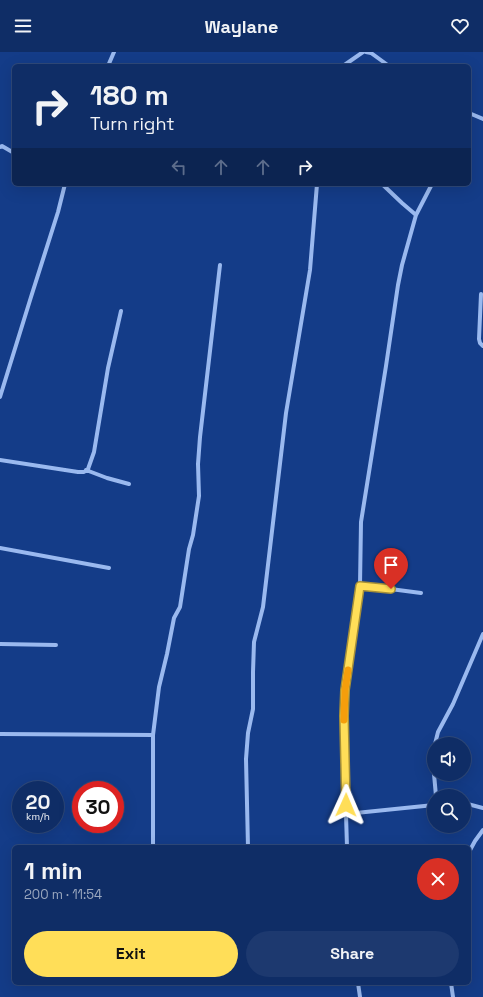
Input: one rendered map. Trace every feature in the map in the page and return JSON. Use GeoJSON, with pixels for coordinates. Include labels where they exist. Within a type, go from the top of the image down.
{"type":"FeatureCollection","features":[{"type":"Feature","properties":{"kind":"street"},"geometry":{"type":"LineString","coordinates":[[109,64],[114,52]]}},
{"type":"Feature","properties":{"kind":"street"},"geometry":{"type":"LineString","coordinates":[[346,64],[365,52],[371,53],[386,64]]}},
{"type":"Feature","properties":{"kind":"street"},"geometry":{"type":"LineString","coordinates":[[471,114],[483,119]]}},
{"type":"Feature","properties":{"kind":"street"},"geometry":{"type":"LineString","coordinates":[[0,147],[12,152]]}},
{"type":"Feature","properties":{"kind":"street"},"geometry":{"type":"LineString","coordinates":[[0,397],[58,212],[64,186]]}},
{"type":"Feature","properties":{"kind":"street"},"geometry":{"type":"LineString","coordinates":[[248,845],[246,759],[248,733],[253,710],[254,642],[263,607],[290,381],[310,270],[317,186]]}},
{"type":"Feature","properties":{"kind":"street"},"geometry":{"type":"LineString","coordinates":[[384,186],[416,215]]}},
{"type":"Feature","properties":{"kind":"street"},"geometry":{"type":"LineString","coordinates":[[347,845],[344,716],[345,690],[360,586],[361,522],[402,265],[416,215],[431,186]]}},
{"type":"Feature","properties":{"kind":"street"},"geometry":{"type":"LineString","coordinates":[[153,845],[153,734],[159,687],[174,618],[180,607],[199,496],[200,437],[220,265]]}},
{"type":"Feature","properties":{"kind":"street"},"geometry":{"type":"LineString","coordinates":[[481,294],[478,339],[483,346]]}},
{"type":"Feature","properties":{"kind":"street"},"geometry":{"type":"LineString","coordinates":[[0,460],[78,472],[84,472],[88,469],[94,452],[108,368],[121,311]]}},
{"type":"Feature","properties":{"kind":"street"},"geometry":{"type":"LineString","coordinates":[[86,470],[129,484]]}},
{"type":"Feature","properties":{"kind":"street"},"geometry":{"type":"LineString","coordinates":[[0,548],[109,568]]}},
{"type":"Feature","properties":{"kind":"street"},"geometry":{"type":"LineString","coordinates":[[360,586],[421,593]]}},
{"type":"Feature","properties":{"kind":"street"},"geometry":{"type":"LineString","coordinates":[[437,737],[453,704],[483,634]]}},
{"type":"Feature","properties":{"kind":"street"},"geometry":{"type":"LineString","coordinates":[[0,644],[56,645]]}},
{"type":"Feature","properties":{"kind":"street"},"geometry":{"type":"LineString","coordinates":[[0,734],[153,734]]}},
{"type":"Feature","properties":{"kind":"street"},"geometry":{"type":"LineString","coordinates":[[471,805],[483,808]]}},
{"type":"Feature","properties":{"kind":"street"},"geometry":{"type":"LineString","coordinates":[[346,814],[427,806]]}},
{"type":"Feature","properties":{"kind":"street"},"geometry":{"type":"LineString","coordinates":[[471,848],[483,830]]}},
{"type":"Feature","properties":{"kind":"street"},"geometry":{"type":"LineString","coordinates":[[358,985],[360,997]]}},
{"type":"Feature","properties":{"kind":"street"},"geometry":{"type":"LineString","coordinates":[[451,985],[453,997]]}},
{"type":"Feature","properties":{"kind":"slow traffic"},"geometry":{"type":"LineString","coordinates":[[344,720],[345,690],[348,670]]}},
{"type":"Feature","properties":{"kind":"route"},"geometry":{"type":"LineString","coordinates":[[346,805],[347,795],[344,716],[345,690],[360,586],[391,589]]}}]}
